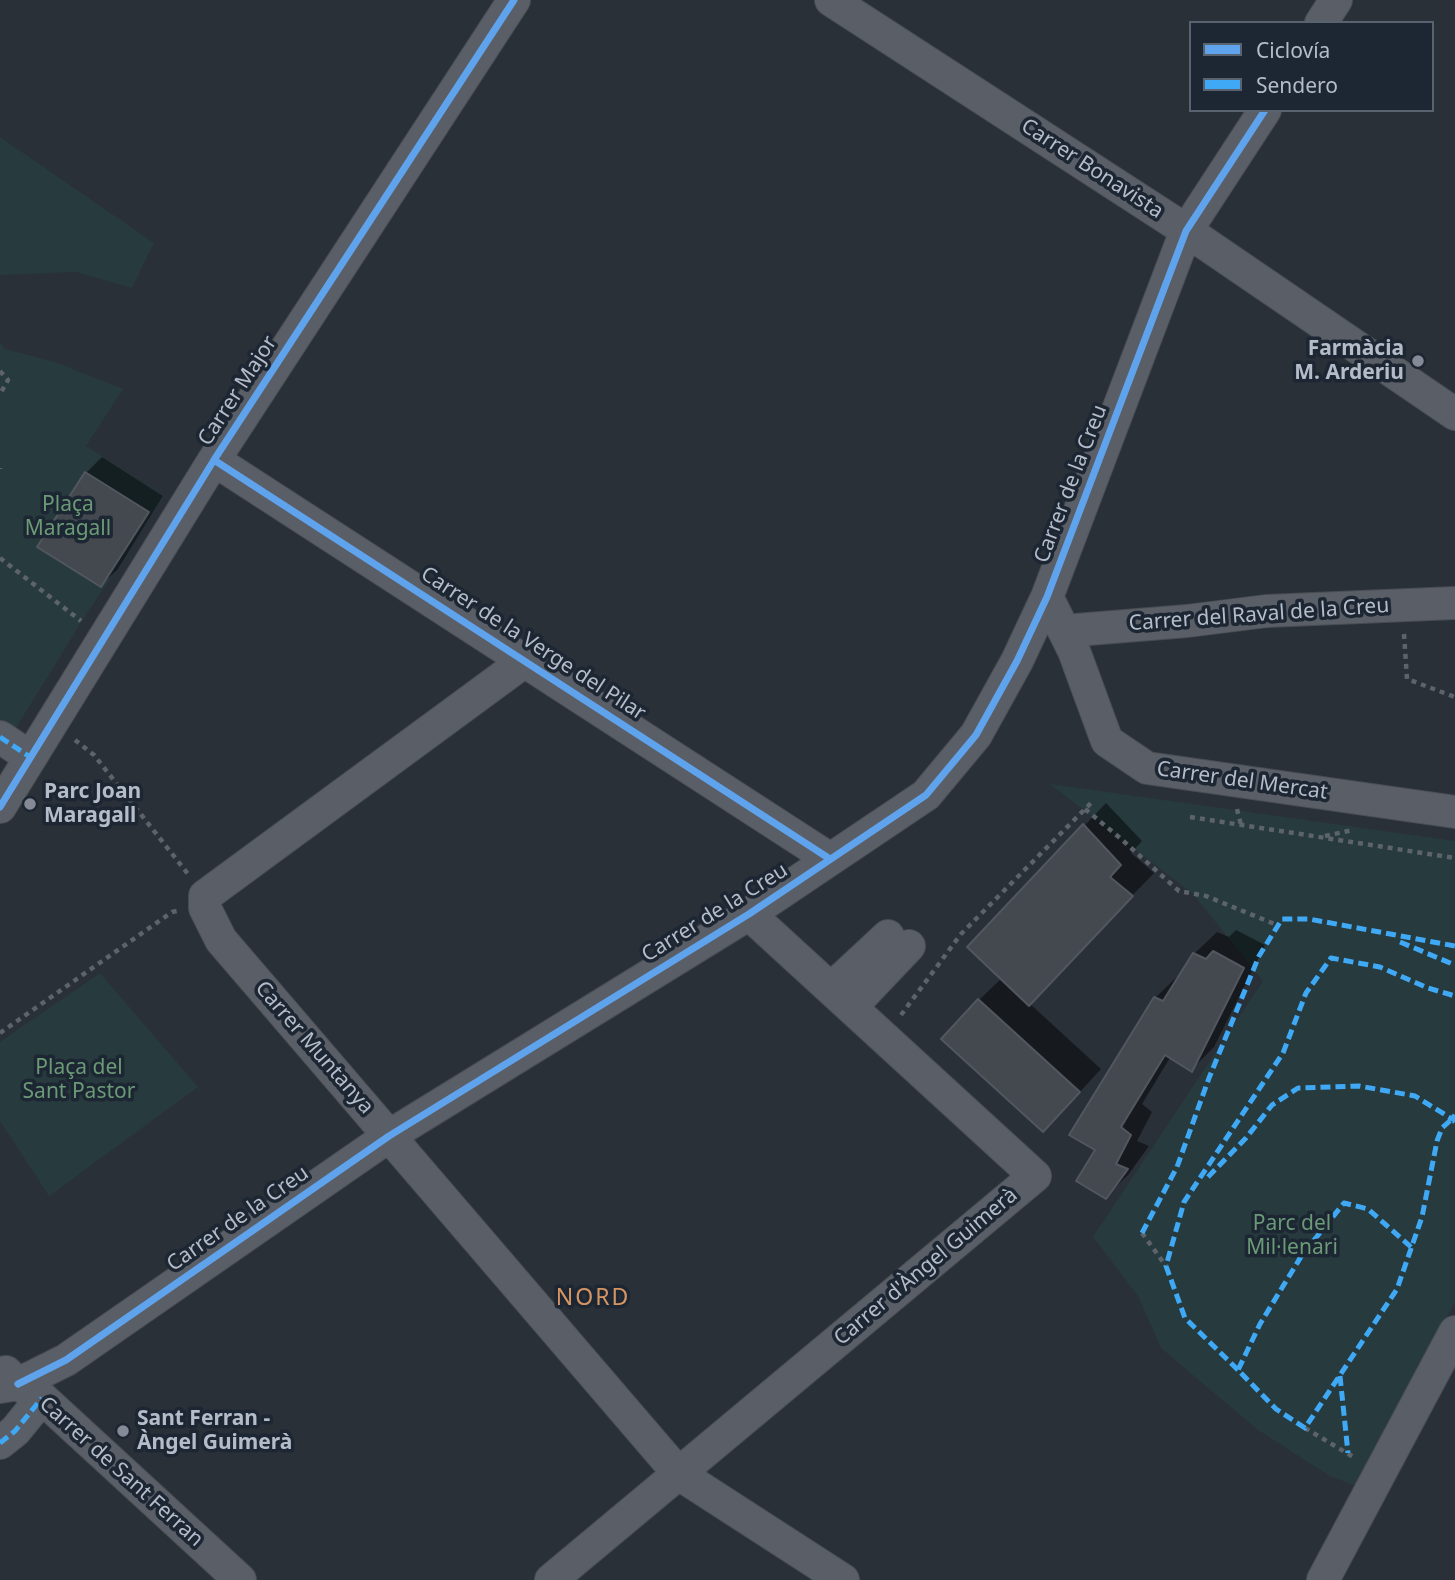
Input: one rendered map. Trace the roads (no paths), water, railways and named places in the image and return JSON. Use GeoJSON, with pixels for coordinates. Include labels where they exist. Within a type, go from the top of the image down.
{"type":"FeatureCollection","features":[{"type":"Feature","properties":{"kind":"street","name":"Carrer Major"},"geometry":{"type":"LineString","coordinates":[[0,807],[214,460],[514,0]]}},
{"type":"Feature","properties":{"kind":"street","name":"Carrer Bonavista"},"geometry":{"type":"LineString","coordinates":[[831,0],[1186,231],[1455,414]]}},
{"type":"Feature","properties":{"kind":"street"},"geometry":{"type":"LineString","coordinates":[[1322,21],[1336,0]]}},
{"type":"Feature","properties":{"kind":"street","name":"Carrer de la Creu"},"geometry":{"type":"LineString","coordinates":[[15,1384],[66,1360],[389,1136],[748,914],[926,795],[975,735],[1017,661],[1047,597],[1186,231],[1264,112]]}},
{"type":"Feature","properties":{"kind":"street","name":"Carrer de la Verge del Pilar"},"geometry":{"type":"LineString","coordinates":[[214,460],[830,859]]}},
{"type":"Feature","properties":{"kind":"street","name":"Carrer del Mercat"},"geometry":{"type":"LineString","coordinates":[[1047,597],[1074,651],[1107,741],[1147,768],[1344,810],[1455,812]]}},
{"type":"Feature","properties":{"kind":"street","name":"Carrer del Raval de la Creu"},"geometry":{"type":"LineString","coordinates":[[1064,631],[1187,621],[1267,611],[1455,603]]}},
{"type":"Feature","properties":{"kind":"street","name":"Carrer Muntanya"},"geometry":{"type":"LineString","coordinates":[[526,660],[205,896],[205,908],[221,940],[679,1474],[843,1580]]}},
{"type":"Feature","properties":{"kind":"street"},"geometry":{"type":"LineString","coordinates":[[0,737],[30,757]]}},
{"type":"Feature","properties":{"kind":"street","name":"Carrer d'Àngel Guimerà"},"geometry":{"type":"LineString","coordinates":[[551,1580],[1035,1176],[748,914]]}},
{"type":"Feature","properties":{"kind":"street"},"geometry":{"type":"LineString","coordinates":[[841,998],[899,941]]}},
{"type":"Feature","properties":{"kind":"street"},"geometry":{"type":"LineString","coordinates":[[1323,1580],[1455,1332]]}},
{"type":"Feature","properties":{"kind":"street"},"geometry":{"type":"LineString","coordinates":[[0,1443],[15,1431],[15,1384]]}},
{"type":"Feature","properties":{"kind":"street","name":"Carrer de Sant Ferran"},"geometry":{"type":"LineString","coordinates":[[15,1384],[240,1580]]}},
{"type":"Feature","properties":{"kind":"place","name":"Farmàcia M. Arderiu"},"geometry":{"type":"Point","coordinates":[1418,361]}},
{"type":"Feature","properties":{"kind":"place","name":"Parc Joan Maragall"},"geometry":{"type":"Point","coordinates":[30,804]}},
{"type":"Feature","properties":{"kind":"place","name":"Sant Ferran - Àngel Guimerà"},"geometry":{"type":"Point","coordinates":[123,1431]}},
{"type":"Feature","properties":{"kind":"district","name":"NORD"},"geometry":{"type":"Point","coordinates":[593,1298]}},
{"type":"Feature","properties":{"kind":"park label","name":"Plaça Maragall"},"geometry":{"type":"Point","coordinates":[68,517]}},
{"type":"Feature","properties":{"kind":"park label","name":"Plaça del Sant Pastor"},"geometry":{"type":"Point","coordinates":[79,1080]}},
{"type":"Feature","properties":{"kind":"park label","name":"Parc del Mil·lenari"},"geometry":{"type":"Point","coordinates":[1292,1236]}}]}
